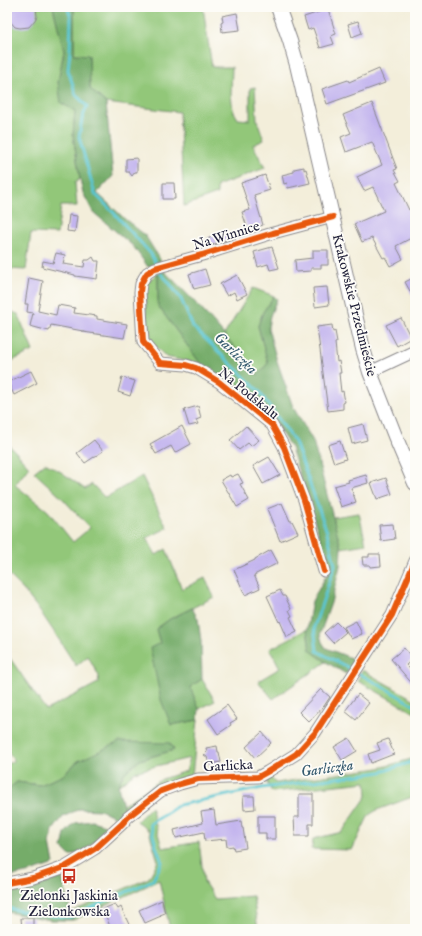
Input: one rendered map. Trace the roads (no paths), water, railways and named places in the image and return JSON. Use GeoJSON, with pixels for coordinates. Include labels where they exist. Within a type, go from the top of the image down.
{"type":"FeatureCollection","features":[{"type":"Feature","properties":{"kind":"main road","name":"Krakowskie Przedmieście"},"geometry":{"type":"LineString","coordinates":[[278,7],[298,65],[362,344],[370,372],[415,483]]}},
{"type":"Feature","properties":{"kind":"street","name":"Na Winnice"},"geometry":{"type":"LineString","coordinates":[[140,292],[141,284],[147,273],[158,267],[333,217]]}},
{"type":"Feature","properties":{"kind":"street","name":"Na Podskalu"},"geometry":{"type":"LineString","coordinates":[[140,292],[143,342],[160,363],[186,365],[196,368],[220,382],[272,425],[284,447],[304,500],[324,571]]}},
{"type":"Feature","properties":{"kind":"street"},"geometry":{"type":"LineString","coordinates":[[370,372],[415,351]]}},
{"type":"Feature","properties":{"kind":"street","name":"Garlicka"},"geometry":{"type":"LineString","coordinates":[[7,883],[34,878],[65,867],[96,848],[128,818],[161,791],[198,779],[258,777],[296,754],[315,733],[348,685],[360,663],[392,615],[415,561]]}},
{"type":"Feature","properties":{"kind":"waterway","name":"Garliczka"},"geometry":{"type":"LineString","coordinates":[[67,7],[71,17],[68,70],[76,95],[87,106],[82,119],[79,137],[95,194],[151,254],[161,274],[181,299],[193,327],[258,390],[295,442],[327,532],[335,565],[314,627],[317,651],[353,670]]}},
{"type":"Feature","properties":{"kind":"waterway","name":"Garliczka"},"geometry":{"type":"LineString","coordinates":[[358,673],[415,706]]}},
{"type":"Feature","properties":{"kind":"waterway","name":"Garliczka"},"geometry":{"type":"LineString","coordinates":[[7,908],[34,914],[70,917],[153,880],[162,862],[150,824],[179,805],[262,788],[381,772],[415,761]]}},
{"type":"Feature","properties":{"kind":"place","name":"Zielonki Jaskinia Zielonkowska"},"geometry":{"type":"Point","coordinates":[69,876]}}]}
